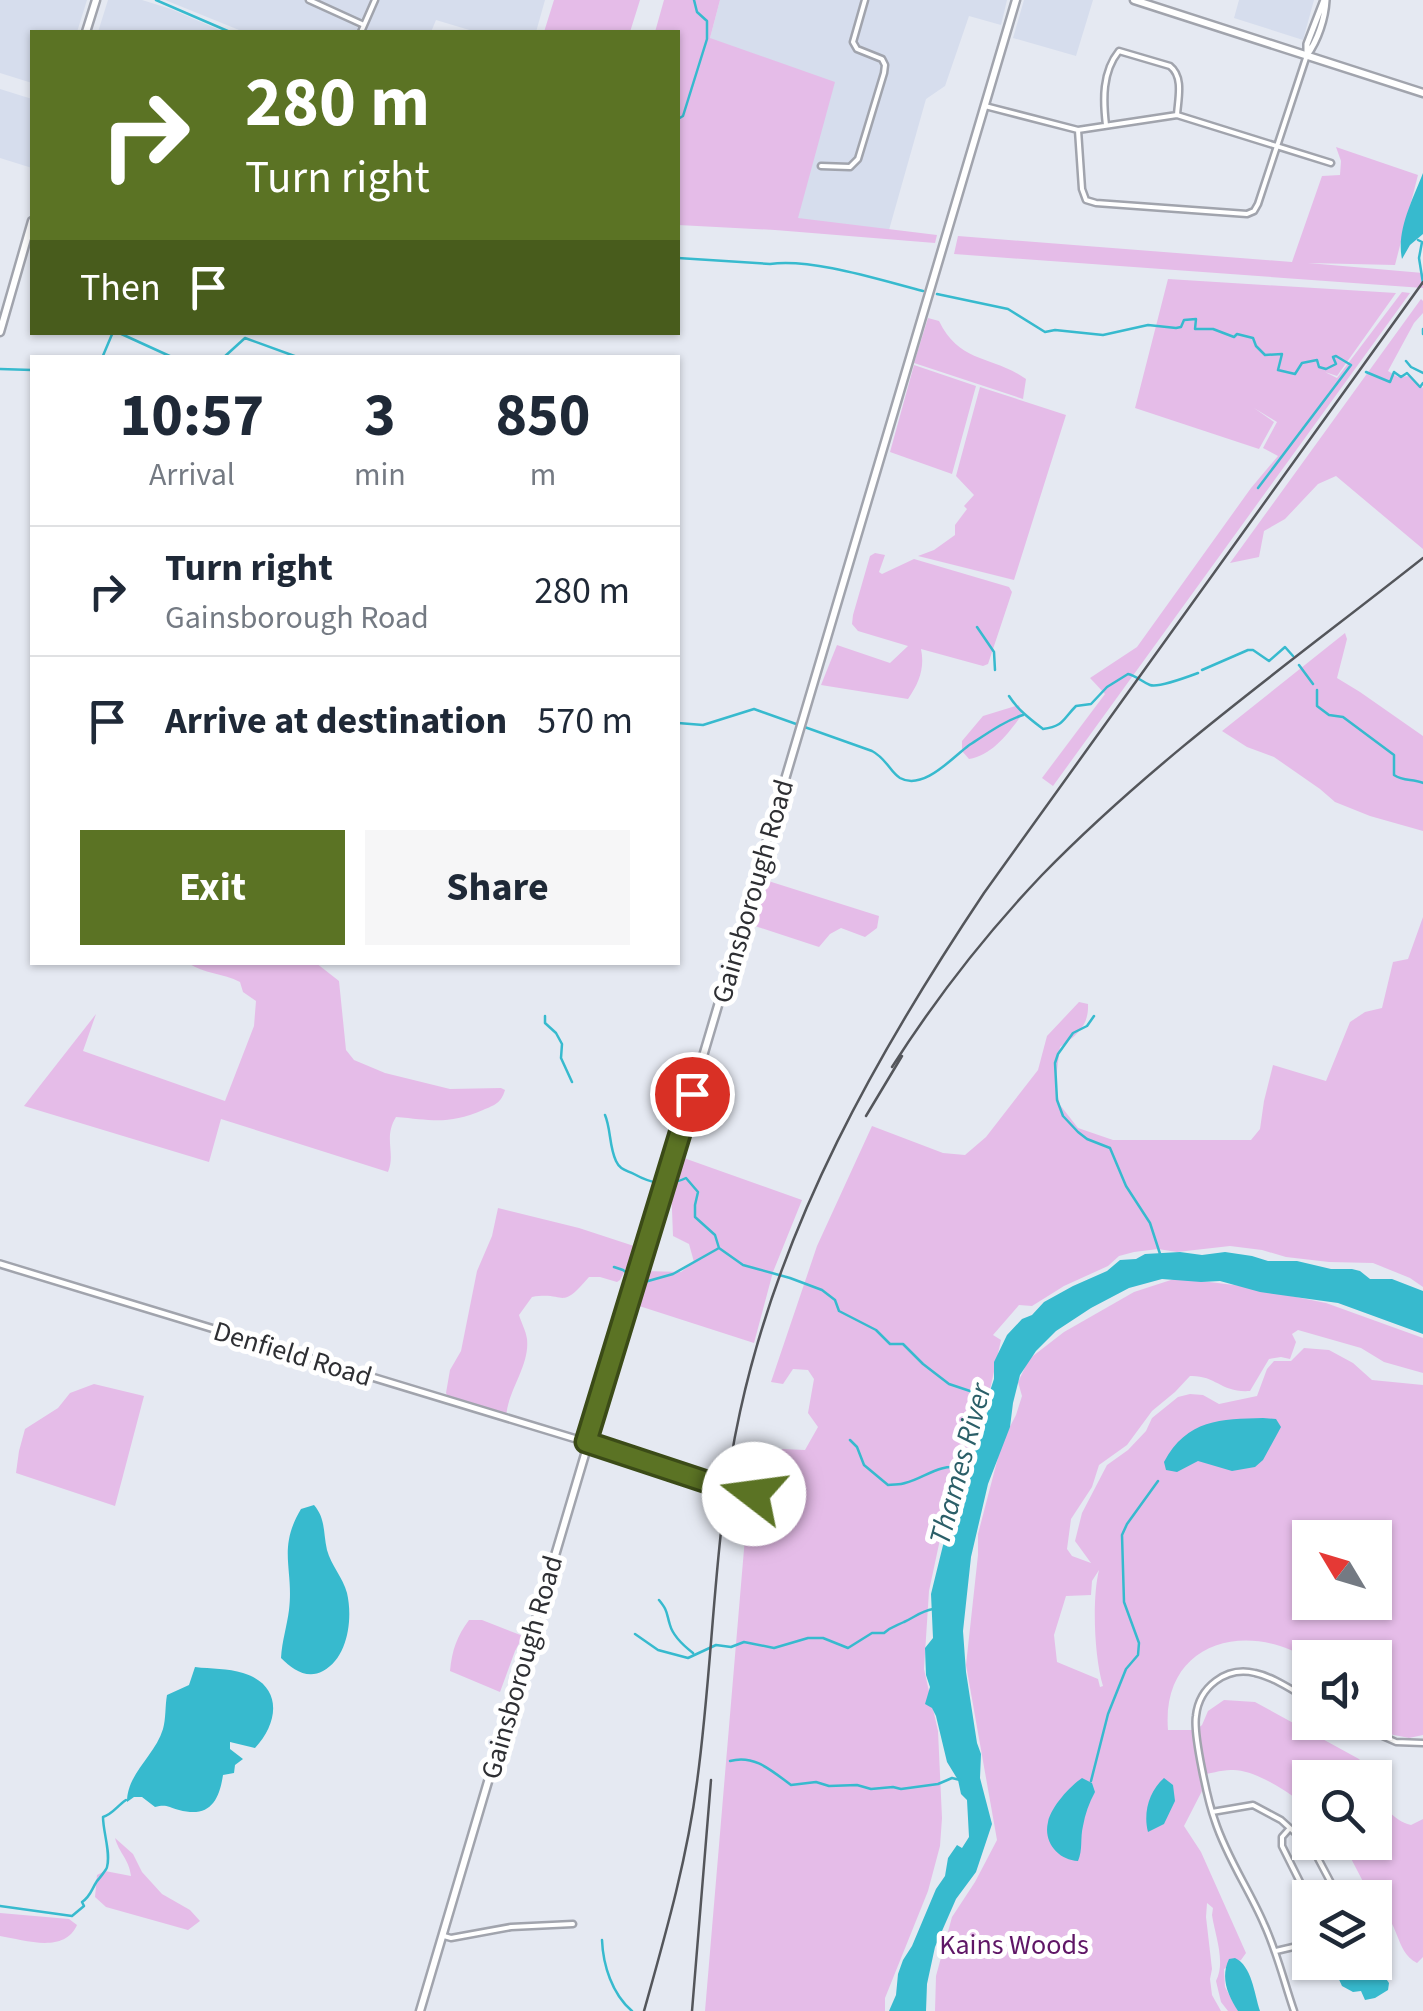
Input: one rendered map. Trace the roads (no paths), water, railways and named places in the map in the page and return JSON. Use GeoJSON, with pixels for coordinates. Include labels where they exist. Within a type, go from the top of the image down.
{"type":"FeatureCollection","features":[{"type":"Feature","properties":{"kind":"main road"},"geometry":{"type":"LineString","coordinates":[[87,30],[96,0]]}},
{"type":"Feature","properties":{"kind":"main road","name":"Gainsborough Road"},"geometry":{"type":"LineString","coordinates":[[420,2011],[1016,0]]}},
{"type":"Feature","properties":{"kind":"main road"},"geometry":{"type":"LineString","coordinates":[[1134,0],[1423,93]]}},
{"type":"Feature","properties":{"kind":"main road"},"geometry":{"type":"LineString","coordinates":[[0,332],[30,228]]}},
{"type":"Feature","properties":{"kind":"street"},"geometry":{"type":"LineString","coordinates":[[309,0],[364,25]]}},
{"type":"Feature","properties":{"kind":"street"},"geometry":{"type":"LineString","coordinates":[[361,30],[375,0]]}},
{"type":"Feature","properties":{"kind":"street"},"geometry":{"type":"LineString","coordinates":[[821,166],[850,167],[858,159],[884,73],[882,59],[856,48],[853,42],[864,0]]}},
{"type":"Feature","properties":{"kind":"street"},"geometry":{"type":"LineString","coordinates":[[1078,130],[1086,200],[1246,214],[1254,210],[1325,0]]}},
{"type":"Feature","properties":{"kind":"street"},"geometry":{"type":"LineString","coordinates":[[1106,125],[1103,95],[1119,51],[1170,66],[1177,72],[1177,115]]}},
{"type":"Feature","properties":{"kind":"street"},"geometry":{"type":"LineString","coordinates":[[984,106],[1078,130],[1177,115],[1331,163]]}},
{"type":"Feature","properties":{"kind":"street","name":"Denfield Road"},"geometry":{"type":"LineString","coordinates":[[0,1264],[586,1442]]}},
{"type":"Feature","properties":{"kind":"street"},"geometry":{"type":"LineString","coordinates":[[586,1442],[754,1494]]}},
{"type":"Feature","properties":{"kind":"street"},"geometry":{"type":"LineString","coordinates":[[1292,1690],[1252,1672],[1228,1674],[1205,1690],[1195,1721],[1212,1812],[1264,1924],[1294,2011]]}},
{"type":"Feature","properties":{"kind":"street"},"geometry":{"type":"LineString","coordinates":[[1392,1740],[1423,1743]]}},
{"type":"Feature","properties":{"kind":"street"},"geometry":{"type":"LineString","coordinates":[[1212,1812],[1253,1804],[1290,1828],[1312,1849],[1329,1880]]}},
{"type":"Feature","properties":{"kind":"street"},"geometry":{"type":"LineString","coordinates":[[1290,1828],[1282,1837],[1282,1846],[1299,1880]]}},
{"type":"Feature","properties":{"kind":"street"},"geometry":{"type":"LineString","coordinates":[[442,1936],[573,1924]]}},
{"type":"Feature","properties":{"kind":"street"},"geometry":{"type":"LineString","coordinates":[[1274,1951],[1292,1947]]}},
{"type":"Feature","properties":{"kind":"water"},"geometry":{"type":"Polygon","coordinates":[[[1423,173],[1423,234],[1402,259],[1403,226],[1423,173]]]}},
{"type":"Feature","properties":{"kind":"water"},"geometry":{"type":"Polygon","coordinates":[[[1180,1252],[1225,1252],[1268,1261],[1297,1261],[1331,1269],[1352,1269],[1370,1279],[1392,1279],[1423,1291],[1423,1334],[1338,1303],[1260,1292],[1220,1281],[1162,1279],[1129,1288],[1091,1308],[1056,1331],[1036,1351],[1020,1375],[1010,1427],[988,1484],[971,1557],[963,1631],[981,1754],[980,1778],[992,1824],[976,1872],[956,1899],[935,1947],[926,2011],[889,2011],[903,1960],[945,1876],[948,1858],[969,1837],[967,1800],[947,1762],[936,1716],[925,1704],[930,1687],[925,1648],[933,1638],[931,1594],[958,1471],[988,1411],[994,1362],[1007,1335],[1044,1302],[1107,1271],[1120,1260],[1180,1252]]]}},
{"type":"Feature","properties":{"kind":"water"},"geometry":{"type":"Polygon","coordinates":[[[1276,1419],[1281,1427],[1255,1467],[1232,1471],[1198,1461],[1177,1472],[1166,1470],[1164,1462],[1173,1448],[1194,1429],[1219,1421],[1276,1419]]]}},
{"type":"Feature","properties":{"kind":"water"},"geometry":{"type":"Polygon","coordinates":[[[314,1505],[322,1521],[329,1556],[347,1593],[349,1614],[347,1637],[338,1657],[323,1671],[306,1674],[281,1658],[289,1610],[290,1536],[301,1509],[314,1505]]]}},
{"type":"Feature","properties":{"kind":"water"},"geometry":{"type":"Polygon","coordinates":[[[195,1667],[243,1673],[265,1686],[273,1705],[269,1727],[255,1748],[230,1742],[230,1749],[243,1759],[235,1765],[234,1773],[223,1775],[219,1793],[205,1810],[155,1807],[142,1797],[127,1802],[136,1773],[163,1729],[167,1695],[189,1685],[195,1667]]]}},
{"type":"Feature","properties":{"kind":"water"},"geometry":{"type":"Polygon","coordinates":[[[1082,1778],[1092,1783],[1095,1792],[1085,1817],[1078,1861],[1054,1849],[1047,1829],[1057,1804],[1082,1778]]]}},
{"type":"Feature","properties":{"kind":"water"},"geometry":{"type":"Polygon","coordinates":[[[1164,1778],[1173,1785],[1175,1801],[1164,1824],[1148,1832],[1148,1803],[1164,1778]]]}},
{"type":"Feature","properties":{"kind":"water"},"geometry":{"type":"Polygon","coordinates":[[[1235,1958],[1249,1974],[1260,2011],[1238,2011],[1231,1999],[1225,1973],[1229,1959],[1235,1958]]]}},
{"type":"Feature","properties":{"kind":"water"},"geometry":{"type":"Polygon","coordinates":[[[1339,1980],[1389,1983],[1388,1990],[1365,2000],[1361,1991],[1353,1992],[1339,1980]]]}},
{"type":"Feature","properties":{"kind":"waterway"},"geometry":{"type":"LineString","coordinates":[[156,0],[225,30]]}},
{"type":"Feature","properties":{"kind":"waterway"},"geometry":{"type":"LineString","coordinates":[[680,118],[707,39],[707,21],[697,12],[694,0]]}},
{"type":"Feature","properties":{"kind":"waterway"},"geometry":{"type":"LineString","coordinates":[[1418,240],[1422,242],[1419,258],[1423,283]]}},
{"type":"Feature","properties":{"kind":"waterway"},"geometry":{"type":"LineString","coordinates":[[680,258],[806,264],[923,291]]}},
{"type":"Feature","properties":{"kind":"waterway"},"geometry":{"type":"LineString","coordinates":[[937,294],[1008,309],[1045,332],[1103,335],[1148,325],[1176,328],[1184,320],[1196,319],[1195,329],[1253,338],[1265,355],[1282,354],[1278,370],[1295,374],[1302,363],[1317,360],[1319,367],[1326,369],[1336,364],[1336,356],[1351,365],[1258,488]]}},
{"type":"Feature","properties":{"kind":"waterway"},"geometry":{"type":"LineString","coordinates":[[1423,329],[1423,334]]}},
{"type":"Feature","properties":{"kind":"waterway"},"geometry":{"type":"LineString","coordinates":[[103,355],[112,335]]}},
{"type":"Feature","properties":{"kind":"waterway"},"geometry":{"type":"LineString","coordinates":[[124,335],[167,355]]}},
{"type":"Feature","properties":{"kind":"waterway"},"geometry":{"type":"LineString","coordinates":[[226,355],[245,338],[292,355]]}},
{"type":"Feature","properties":{"kind":"waterway"},"geometry":{"type":"LineString","coordinates":[[1406,361],[1423,373]]}},
{"type":"Feature","properties":{"kind":"waterway"},"geometry":{"type":"LineString","coordinates":[[0,369],[30,370]]}},
{"type":"Feature","properties":{"kind":"waterway"},"geometry":{"type":"LineString","coordinates":[[1366,372],[1390,382],[1394,372],[1401,377],[1407,373],[1420,387],[1423,383]]}},
{"type":"Feature","properties":{"kind":"waterway"},"geometry":{"type":"LineString","coordinates":[[977,627],[994,652],[995,670]]}},
{"type":"Feature","properties":{"kind":"waterway"},"geometry":{"type":"LineString","coordinates":[[1202,670],[1248,650],[1269,661],[1285,647],[1293,656]]}},
{"type":"Feature","properties":{"kind":"waterway"},"geometry":{"type":"LineString","coordinates":[[1299,665],[1313,684]]}},
{"type":"Feature","properties":{"kind":"waterway"},"geometry":{"type":"LineString","coordinates":[[1009,696],[1043,729],[1059,724],[1076,706],[1091,704],[1107,687],[1128,674],[1154,685],[1198,673]]}},
{"type":"Feature","properties":{"kind":"waterway"},"geometry":{"type":"LineString","coordinates":[[1317,690],[1317,706],[1329,715],[1343,717],[1394,755],[1394,775],[1423,783]]}},
{"type":"Feature","properties":{"kind":"waterway"},"geometry":{"type":"LineString","coordinates":[[680,723],[703,725],[754,709],[872,751],[900,778],[909,781],[927,777],[988,733],[1023,715]]}},
{"type":"Feature","properties":{"kind":"waterway"},"geometry":{"type":"LineString","coordinates":[[545,1016],[545,1023],[562,1044],[561,1058],[572,1082]]}},
{"type":"Feature","properties":{"kind":"waterway"},"geometry":{"type":"LineString","coordinates":[[1094,1016],[1087,1026],[1073,1033],[1058,1054],[1057,1100],[1063,1116],[1078,1132],[1110,1148],[1126,1186],[1150,1223],[1161,1257]]}},
{"type":"Feature","properties":{"kind":"waterway","name":"Thames River"},"geometry":{"type":"LineString","coordinates":[[605,1115],[619,1166],[654,1182],[673,1183],[686,1178],[698,1192],[695,1217],[715,1235],[719,1248],[743,1265],[822,1290],[835,1300],[839,1311],[876,1330],[890,1344],[903,1344],[949,1384],[985,1396],[987,1403]]}},
{"type":"Feature","properties":{"kind":"waterway"},"geometry":{"type":"LineString","coordinates":[[614,1267],[641,1283],[673,1274],[719,1248]]}},
{"type":"Feature","properties":{"kind":"waterway","name":"Thames River"},"geometry":{"type":"LineString","coordinates":[[850,1440],[864,1465],[888,1485],[903,1484],[939,1469],[961,1468]]}},
{"type":"Feature","properties":{"kind":"waterway"},"geometry":{"type":"LineString","coordinates":[[1091,1781],[1108,1714],[1126,1669],[1138,1655],[1139,1643],[1124,1602],[1122,1535],[1158,1481]]}},
{"type":"Feature","properties":{"kind":"waterway"},"geometry":{"type":"LineString","coordinates":[[659,1600],[674,1633],[693,1653]]}},
{"type":"Feature","properties":{"kind":"waterway"},"geometry":{"type":"LineString","coordinates":[[635,1634],[658,1650],[688,1658],[716,1645],[731,1647],[744,1642],[774,1648],[823,1638],[848,1648],[872,1633],[884,1633],[933,1609]]}},
{"type":"Feature","properties":{"kind":"waterway"},"geometry":{"type":"LineString","coordinates":[[730,1761],[755,1762],[791,1785],[816,1782],[901,1789],[952,1778],[960,1780]]}},
{"type":"Feature","properties":{"kind":"waterway"},"geometry":{"type":"LineString","coordinates":[[0,1906],[72,1916],[84,1906],[82,1902],[107,1867],[103,1817],[126,1800]]}},
{"type":"Feature","properties":{"kind":"waterway"},"geometry":{"type":"LineString","coordinates":[[602,1940],[610,1978],[632,2011]]}},
{"type":"Feature","properties":{"kind":"railway"},"geometry":{"type":"LineString","coordinates":[[644,2011],[675,1898],[693,1811],[724,1504],[740,1412],[780,1274],[807,1207],[871,1078],[944,953],[1423,282]]}},
{"type":"Feature","properties":{"kind":"railway"},"geometry":{"type":"LineString","coordinates":[[892,1067],[982,943],[1086,832],[1227,710],[1423,558]]}},
{"type":"Feature","properties":{"kind":"railway"},"geometry":{"type":"LineString","coordinates":[[866,1116],[902,1056]]}},
{"type":"Feature","properties":{"kind":"railway"},"geometry":{"type":"LineString","coordinates":[[692,2011],[711,1780]]}},
{"type":"Feature","properties":{"kind":"park label","name":"Kains Woods"},"geometry":{"type":"Point","coordinates":[1014,1944]}}]}
